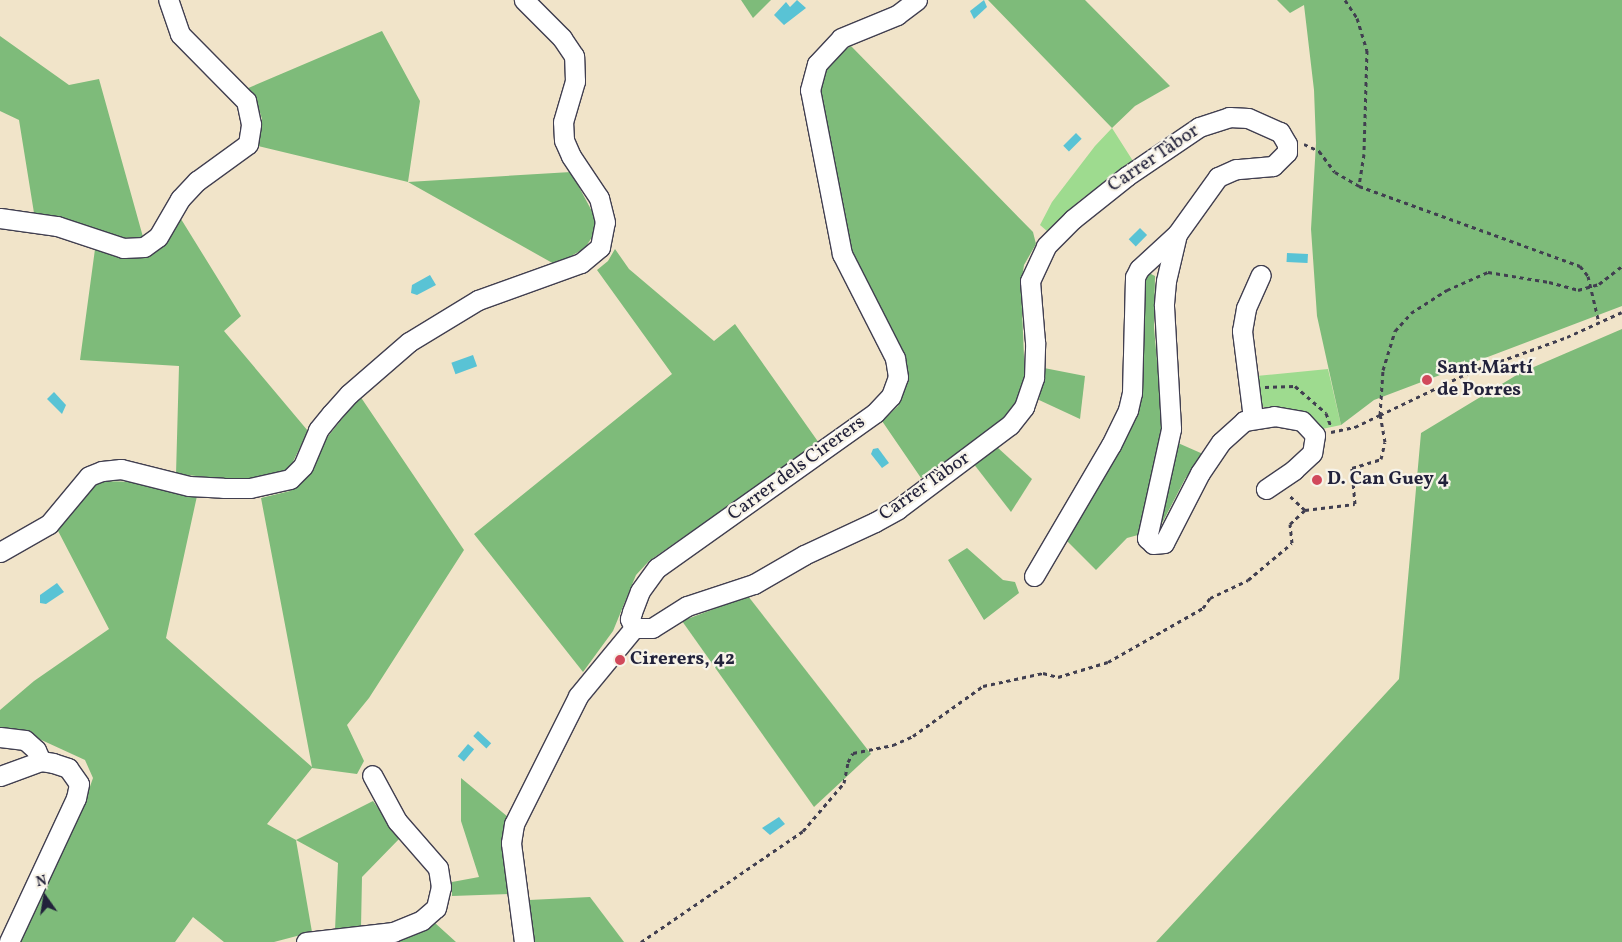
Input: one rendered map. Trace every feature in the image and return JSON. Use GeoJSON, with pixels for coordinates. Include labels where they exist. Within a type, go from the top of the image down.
{"type":"FeatureCollection","features":[{"type":"Feature","properties":{"kind":"street"},"geometry":{"type":"LineString","coordinates":[[0,218],[57,226],[123,248],[144,247],[158,237],[180,200],[197,181],[248,144],[252,124],[246,102],[180,34],[168,0]]}},
{"type":"Feature","properties":{"kind":"street"},"geometry":{"type":"LineString","coordinates":[[0,552],[49,524],[88,476],[102,471],[121,470],[189,486],[223,488],[250,488],[290,479],[303,466],[318,430],[331,414],[349,394],[409,342],[478,300],[581,263],[600,247],[605,222],[599,198],[571,156],[564,140],[563,122],[575,81],[574,56],[562,38],[524,0]]}},
{"type":"Feature","properties":{"kind":"street","name":"Carrer dels Cirerers"},"geometry":{"type":"LineString","coordinates":[[634,628],[630,619],[640,591],[658,568],[875,413],[891,396],[898,377],[895,358],[842,254],[810,90],[815,69],[827,51],[841,38],[896,15],[917,0]]}},
{"type":"Feature","properties":{"kind":"street","name":"Carrer Tàbor"},"geometry":{"type":"LineString","coordinates":[[634,628],[652,628],[687,606],[754,584],[804,555],[875,522],[1010,424],[1024,408],[1034,378],[1030,280],[1038,258],[1061,229],[1127,176],[1186,134],[1219,119],[1240,117],[1258,121],[1280,132],[1287,144]]}},
{"type":"Feature","properties":{"kind":"street"},"geometry":{"type":"LineString","coordinates":[[1034,576],[1111,445],[1128,410],[1132,392],[1135,277],[1139,269],[1177,234],[1218,177],[1236,169],[1273,166],[1284,157],[1287,144]]}},
{"type":"Feature","properties":{"kind":"street"},"geometry":{"type":"LineString","coordinates":[[1177,234],[1166,281],[1164,306],[1171,429],[1147,530],[1150,542],[1164,543],[1187,494],[1210,458],[1232,431],[1253,418],[1294,418],[1323,431],[1312,452],[1294,470],[1266,489]]}},
{"type":"Feature","properties":{"kind":"street"},"geometry":{"type":"LineString","coordinates":[[1253,418],[1243,342],[1243,320],[1261,275]]}},
{"type":"Feature","properties":{"kind":"street"},"geometry":{"type":"LineString","coordinates":[[524,942],[511,843],[514,824],[578,696],[634,628]]}},
{"type":"Feature","properties":{"kind":"street"},"geometry":{"type":"LineString","coordinates":[[0,737],[25,740],[36,750],[41,762]]}},
{"type":"Feature","properties":{"kind":"street"},"geometry":{"type":"LineString","coordinates":[[0,776],[41,762],[68,768],[77,777],[79,792],[9,942]]}},
{"type":"Feature","properties":{"kind":"street"},"geometry":{"type":"LineString","coordinates":[[306,942],[393,932],[422,920],[436,908],[441,887],[438,868],[397,821],[372,775]]}},
{"type":"Feature","properties":{"kind":"path"},"geometry":{"type":"LineString","coordinates":[[1345,0],[1357,18],[1367,50],[1364,154],[1359,186]]}},
{"type":"Feature","properties":{"kind":"path"},"geometry":{"type":"LineString","coordinates":[[1287,144],[1306,144],[1319,151],[1335,172],[1359,186],[1580,266],[1588,276],[1589,287],[1599,322]]}},
{"type":"Feature","properties":{"kind":"path"},"geometry":{"type":"LineString","coordinates":[[641,942],[803,831],[844,783],[848,762],[853,753],[892,745],[913,736],[983,686],[1043,673],[1058,677],[1108,662],[1202,608],[1210,598],[1248,580],[1276,560],[1292,543],[1290,524],[1304,510],[1355,504],[1352,468],[1381,459],[1385,442],[1380,414],[1383,370],[1388,346],[1396,331],[1424,304],[1468,279],[1488,272],[1541,280],[1578,290],[1599,284],[1622,266]]}},
{"type":"Feature","properties":{"kind":"path"},"geometry":{"type":"LineString","coordinates":[[1249,388],[1296,386],[1326,413],[1323,431],[1355,427],[1470,372],[1507,361],[1537,345],[1567,337],[1622,312]]}},
{"type":"Feature","properties":{"kind":"path"},"geometry":{"type":"LineString","coordinates":[[1266,489],[1268,496],[1274,497],[1288,494],[1304,510]]}},
{"type":"Feature","properties":{"kind":"green space"},"geometry":{"type":"Polygon","coordinates":[[[741,0],[771,0],[753,18],[741,0]]]}},
{"type":"Feature","properties":{"kind":"green space"},"geometry":{"type":"Polygon","coordinates":[[[988,0],[1085,0],[1170,86],[1135,106],[1112,128],[988,0]]]}},
{"type":"Feature","properties":{"kind":"green space"},"geometry":{"type":"Polygon","coordinates":[[[1277,0],[1622,0],[1622,306],[1374,400],[1341,425],[1317,316],[1311,229],[1316,143],[1314,90],[1304,5],[1290,13],[1277,0]]]}},
{"type":"Feature","properties":{"kind":"green space"},"geometry":{"type":"Polygon","coordinates":[[[382,31],[420,101],[408,182],[258,146],[262,119],[257,103],[246,89],[382,31]]]}},
{"type":"Feature","properties":{"kind":"green space"},"geometry":{"type":"Polygon","coordinates":[[[0,36],[69,85],[99,79],[143,237],[122,238],[34,213],[19,120],[0,111],[0,36]]]}},
{"type":"Feature","properties":{"kind":"green space"},"geometry":{"type":"Polygon","coordinates":[[[851,46],[1033,232],[1036,244],[1024,265],[1021,285],[1025,381],[1015,407],[998,425],[921,478],[882,421],[898,406],[909,377],[854,258],[820,108],[822,73],[838,54],[851,46]]]}},
{"type":"Feature","properties":{"kind":"green space"},"geometry":{"type":"Polygon","coordinates":[[[1112,128],[1133,161],[1079,201],[1047,231],[1040,225],[1052,202],[1095,146],[1112,128]]]}},
{"type":"Feature","properties":{"kind":"green space"},"geometry":{"type":"Polygon","coordinates":[[[571,172],[595,217],[594,234],[585,248],[556,265],[408,182],[571,172]]]}},
{"type":"Feature","properties":{"kind":"green space"},"geometry":{"type":"Polygon","coordinates":[[[181,219],[241,316],[224,331],[308,431],[289,470],[247,481],[176,474],[179,366],[80,360],[95,249],[124,257],[153,254],[164,245],[181,219]]]}},
{"type":"Feature","properties":{"kind":"green space"},"geometry":{"type":"Polygon","coordinates":[[[615,249],[629,269],[714,341],[735,324],[819,443],[649,561],[636,575],[613,631],[583,672],[474,534],[672,374],[597,270],[608,261],[615,249]]]}},
{"type":"Feature","properties":{"kind":"green space"},"geometry":{"type":"Polygon","coordinates":[[[1149,273],[1155,276],[1154,328],[1163,426],[1160,447],[1138,535],[1127,538],[1096,570],[1067,541],[1137,412],[1140,393],[1142,290],[1149,273]]]}},
{"type":"Feature","properties":{"kind":"green space"},"geometry":{"type":"Polygon","coordinates":[[[1622,329],[1622,942],[1156,942],[1399,679],[1421,433],[1520,373],[1622,329]]]}},
{"type":"Feature","properties":{"kind":"green space"},"geometry":{"type":"Polygon","coordinates":[[[1044,368],[1085,376],[1080,419],[1039,400],[1044,368]]]}},
{"type":"Feature","properties":{"kind":"green space"},"geometry":{"type":"Polygon","coordinates":[[[1328,369],[1341,425],[1322,429],[1314,420],[1260,406],[1256,376],[1328,369]]]}},
{"type":"Feature","properties":{"kind":"green space"},"geometry":{"type":"Polygon","coordinates":[[[360,396],[464,550],[369,698],[347,725],[364,761],[357,774],[312,768],[267,824],[296,840],[312,932],[274,942],[224,942],[193,917],[175,942],[18,942],[82,809],[93,778],[85,760],[24,732],[0,730],[0,710],[34,681],[109,629],[56,527],[89,486],[100,481],[137,482],[197,496],[166,638],[312,767],[261,498],[290,491],[303,481],[314,469],[322,444],[360,396]]]}},
{"type":"Feature","properties":{"kind":"green space"},"geometry":{"type":"Polygon","coordinates":[[[1178,443],[1203,454],[1185,479],[1157,533],[1160,508],[1178,443]]]}},
{"type":"Feature","properties":{"kind":"green space"},"geometry":{"type":"Polygon","coordinates":[[[997,447],[1032,479],[1011,512],[973,463],[997,447]]]}},
{"type":"Feature","properties":{"kind":"green space"},"geometry":{"type":"Polygon","coordinates":[[[967,548],[1003,580],[1015,582],[1019,593],[984,620],[948,560],[967,548]]]}},
{"type":"Feature","properties":{"kind":"green space"},"geometry":{"type":"Polygon","coordinates":[[[748,596],[871,754],[814,807],[682,621],[748,596]]]}},
{"type":"Feature","properties":{"kind":"green space"},"geometry":{"type":"Polygon","coordinates":[[[461,778],[508,817],[502,847],[509,894],[452,896],[452,882],[479,877],[461,821],[461,778]]]}},
{"type":"Feature","properties":{"kind":"green space"},"geometry":{"type":"Polygon","coordinates":[[[373,801],[400,838],[362,877],[361,928],[335,930],[338,863],[296,840],[373,801]]]}},
{"type":"Feature","properties":{"kind":"green space"},"geometry":{"type":"Polygon","coordinates":[[[590,897],[624,942],[533,942],[529,900],[590,897]]]}},
{"type":"Feature","properties":{"kind":"green space"},"geometry":{"type":"Polygon","coordinates":[[[435,923],[456,942],[389,942],[419,931],[435,923]]]}},
{"type":"Feature","properties":{"kind":"water"},"geometry":{"type":"Polygon","coordinates":[[[797,0],[806,8],[784,25],[774,15],[786,2],[790,7],[797,0]]]}},
{"type":"Feature","properties":{"kind":"water"},"geometry":{"type":"Polygon","coordinates":[[[984,0],[987,7],[974,19],[970,11],[984,0]]]}},
{"type":"Feature","properties":{"kind":"water"},"geometry":{"type":"Polygon","coordinates":[[[1076,133],[1082,139],[1069,151],[1063,146],[1076,133]]]}},
{"type":"Feature","properties":{"kind":"water"},"geometry":{"type":"Polygon","coordinates":[[[1140,228],[1147,235],[1136,246],[1129,239],[1140,228]]]}},
{"type":"Feature","properties":{"kind":"water"},"geometry":{"type":"Polygon","coordinates":[[[1287,253],[1308,254],[1308,263],[1287,262],[1287,253]]]}},
{"type":"Feature","properties":{"kind":"water"},"geometry":{"type":"Polygon","coordinates":[[[430,275],[436,285],[417,295],[411,293],[412,285],[430,275]]]}},
{"type":"Feature","properties":{"kind":"water"},"geometry":{"type":"Polygon","coordinates":[[[473,355],[477,366],[455,374],[451,363],[473,355]]]}},
{"type":"Feature","properties":{"kind":"water"},"geometry":{"type":"Polygon","coordinates":[[[54,392],[66,405],[62,414],[47,399],[54,392]]]}},
{"type":"Feature","properties":{"kind":"water"},"geometry":{"type":"Polygon","coordinates":[[[878,448],[889,463],[882,468],[871,454],[873,449],[878,448]]]}},
{"type":"Feature","properties":{"kind":"water"},"geometry":{"type":"Polygon","coordinates":[[[57,583],[64,592],[46,604],[40,603],[40,595],[57,583]]]}},
{"type":"Feature","properties":{"kind":"water"},"geometry":{"type":"Polygon","coordinates":[[[478,731],[491,743],[486,748],[473,736],[478,731]]]}},
{"type":"Feature","properties":{"kind":"water"},"geometry":{"type":"Polygon","coordinates":[[[468,744],[474,749],[464,761],[458,756],[468,744]]]}},
{"type":"Feature","properties":{"kind":"water"},"geometry":{"type":"Polygon","coordinates":[[[779,817],[785,824],[770,835],[762,828],[779,817]]]}},
{"type":"Feature","properties":{"kind":"place","name":"Sant Martí de Porres"},"geometry":{"type":"Point","coordinates":[1427,380]}},
{"type":"Feature","properties":{"kind":"place","name":"D. Can Guey 4"},"geometry":{"type":"Point","coordinates":[1317,480]}},
{"type":"Feature","properties":{"kind":"place","name":"Cirerers, 42"},"geometry":{"type":"Point","coordinates":[620,660]}}]}
